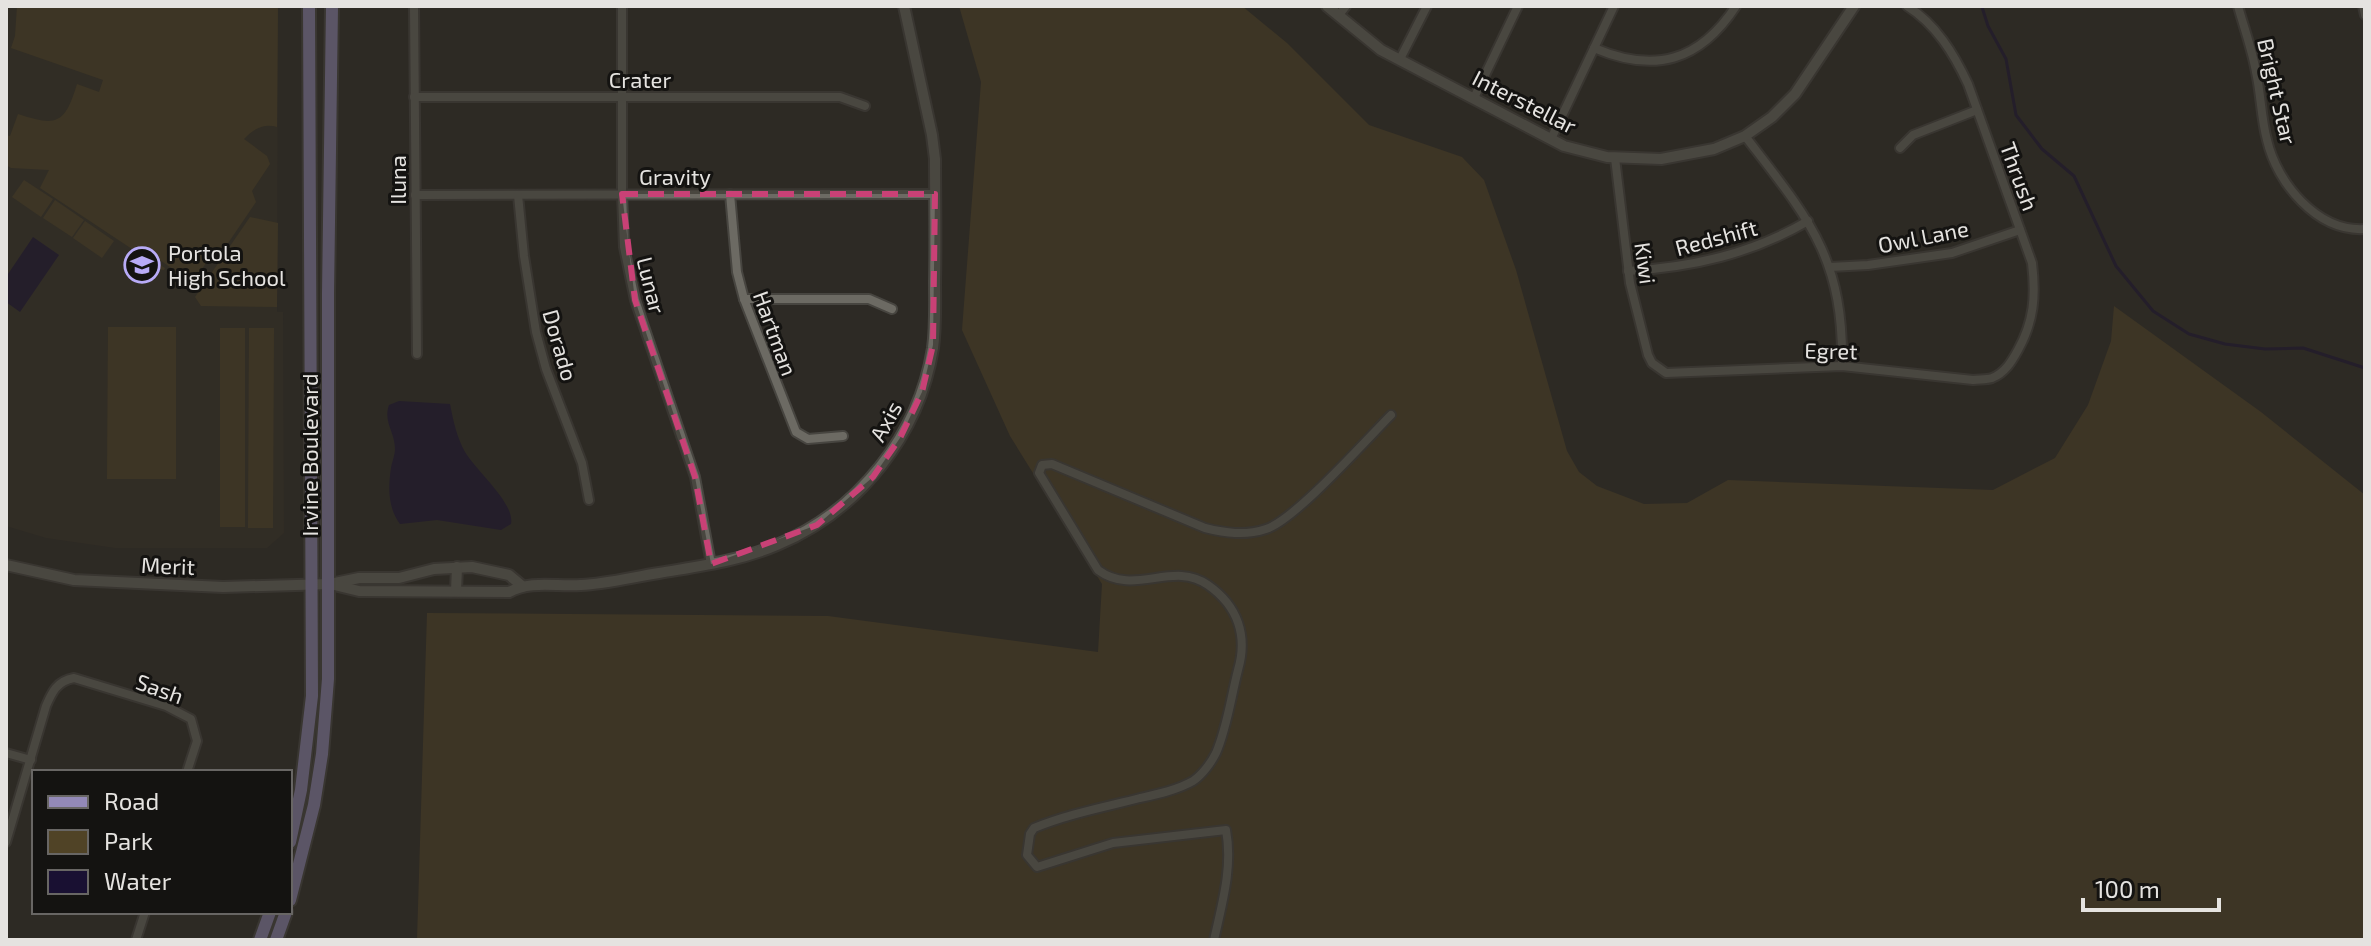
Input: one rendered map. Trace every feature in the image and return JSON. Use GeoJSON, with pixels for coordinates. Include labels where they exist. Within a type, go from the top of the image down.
{"type":"FeatureCollection","features":[{"type":"Feature","properties":{"kind":"main road","name":"Irvine Boulevard"},"geometry":{"type":"LineString","coordinates":[[292,833],[301,790],[312,696],[309,6]]}},
{"type":"Feature","properties":{"kind":"main road","name":"Irvine Boulevard"},"geometry":{"type":"LineString","coordinates":[[292,893],[310,826],[322,754],[328,679],[332,6]]}},
{"type":"Feature","properties":{"kind":"main road"},"geometry":{"type":"LineString","coordinates":[[260,940],[269,914]]}},
{"type":"Feature","properties":{"kind":"main road"},"geometry":{"type":"LineString","coordinates":[[276,940],[285,914]]}},
{"type":"Feature","properties":{"kind":"street","name":"Iluna"},"geometry":{"type":"LineString","coordinates":[[414,6],[417,354]]}},
{"type":"Feature","properties":{"kind":"street","name":"Lunar"},"geometry":{"type":"LineString","coordinates":[[622,6],[624,247],[635,300],[695,477],[711,564]]}},
{"type":"Feature","properties":{"kind":"street","name":"Axis"},"geometry":{"type":"LineString","coordinates":[[330,584],[359,591],[456,591],[472,594],[509,592],[521,585],[583,585],[711,564],[777,545],[817,525],[873,477],[900,438],[922,392],[933,345],[935,194],[932,135],[904,6]]}},
{"type":"Feature","properties":{"kind":"street","name":"Interstellar"},"geometry":{"type":"LineString","coordinates":[[1327,6],[1381,50],[1551,139],[1586,152],[1615,158],[1661,159],[1693,155],[1745,136],[1772,117],[1795,94],[1854,6]]}},
{"type":"Feature","properties":{"kind":"street"},"geometry":{"type":"LineString","coordinates":[[1338,16],[1346,6]]}},
{"type":"Feature","properties":{"kind":"street"},"geometry":{"type":"LineString","coordinates":[[1400,59],[1427,6]]}},
{"type":"Feature","properties":{"kind":"street"},"geometry":{"type":"LineString","coordinates":[[1474,98],[1518,6]]}},
{"type":"Feature","properties":{"kind":"street"},"geometry":{"type":"LineString","coordinates":[[1551,139],[1614,6]]}},
{"type":"Feature","properties":{"kind":"street"},"geometry":{"type":"LineString","coordinates":[[1594,48],[1637,62],[1661,60],[1685,53],[1706,43],[1723,26],[1736,6]]}},
{"type":"Feature","properties":{"kind":"street","name":"Thrush"},"geometry":{"type":"LineString","coordinates":[[1907,6],[1937,32],[1955,58],[2032,263],[2035,291],[2033,316],[2016,353],[2002,373]]}},
{"type":"Feature","properties":{"kind":"street","name":"Bright Star"},"geometry":{"type":"LineString","coordinates":[[2238,6],[2257,75],[2267,141],[2281,176],[2300,201],[2325,220],[2350,230],[2365,229]]}},
{"type":"Feature","properties":{"kind":"street"},"geometry":{"type":"LineString","coordinates":[[2363,6],[2365,15]]}},
{"type":"Feature","properties":{"kind":"street","name":"Crater"},"geometry":{"type":"LineString","coordinates":[[414,97],[840,97],[865,106]]}},
{"type":"Feature","properties":{"kind":"street"},"geometry":{"type":"LineString","coordinates":[[1900,148],[1913,135],[1977,110]]}},
{"type":"Feature","properties":{"kind":"street"},"geometry":{"type":"LineString","coordinates":[[1745,136],[1808,221],[1830,267],[1841,317],[1842,366]]}},
{"type":"Feature","properties":{"kind":"street","name":"Kiwi"},"geometry":{"type":"LineString","coordinates":[[1615,158],[1628,271],[1648,355],[1658,369]]}},
{"type":"Feature","properties":{"kind":"street","name":"Hartman"},"geometry":{"type":"LineString","coordinates":[[730,194],[737,272],[744,299],[796,432],[808,439],[843,436]]}},
{"type":"Feature","properties":{"kind":"street","name":"Gravity"},"geometry":{"type":"LineString","coordinates":[[415,195],[935,194]]}},
{"type":"Feature","properties":{"kind":"street","name":"Dorado"},"geometry":{"type":"LineString","coordinates":[[518,195],[536,332],[546,369],[582,463],[589,500]]}},
{"type":"Feature","properties":{"kind":"street","name":"Redshift"},"geometry":{"type":"LineString","coordinates":[[1628,271],[1671,269],[1737,254],[1760,246],[1808,221]]}},
{"type":"Feature","properties":{"kind":"street","name":"Owl Lane"},"geometry":{"type":"LineString","coordinates":[[1830,267],[1952,253],[2020,230]]}},
{"type":"Feature","properties":{"kind":"street"},"geometry":{"type":"LineString","coordinates":[[744,299],[869,299],[892,309]]}},
{"type":"Feature","properties":{"kind":"street","name":"Egret"},"geometry":{"type":"LineString","coordinates":[[1658,369],[1678,374],[1842,366],[1973,380],[2002,373]]}},
{"type":"Feature","properties":{"kind":"street"},"geometry":{"type":"LineString","coordinates":[[1214,940],[1227,876],[1229,847],[1226,830],[1113,843],[1037,867],[1027,855],[1034,828],[1169,791],[1192,781],[1203,772],[1217,752],[1242,655],[1243,638],[1236,615],[1224,597],[1205,583],[1175,575],[1121,581],[1098,570],[1039,473],[1042,465],[1052,464],[1205,528],[1230,534],[1264,530],[1288,517],[1391,415]]}},
{"type":"Feature","properties":{"kind":"street","name":"Merit"},"geometry":{"type":"LineString","coordinates":[[6,565],[74,580],[116,583],[223,587],[330,584]]}},
{"type":"Feature","properties":{"kind":"street","name":"Axis"},"geometry":{"type":"LineString","coordinates":[[330,584],[359,578],[399,578],[457,567],[488,569],[513,576],[521,585]]}},
{"type":"Feature","properties":{"kind":"street"},"geometry":{"type":"LineString","coordinates":[[456,591],[457,567]]}},
{"type":"Feature","properties":{"kind":"street","name":"Sash"},"geometry":{"type":"LineString","coordinates":[[31,760],[53,690],[63,680],[74,678],[166,706],[191,719],[197,741],[188,770]]}},
{"type":"Feature","properties":{"kind":"street"},"geometry":{"type":"LineString","coordinates":[[6,753],[31,760],[6,842]]}},
{"type":"Feature","properties":{"kind":"street"},"geometry":{"type":"LineString","coordinates":[[136,940],[144,914]]}},
{"type":"Feature","properties":{"kind":"highlighted area"},"geometry":{"type":"Polygon","coordinates":[[[622,194],[935,194],[933,345],[922,392],[900,438],[873,477],[817,525],[711,564],[695,477],[635,300],[622,194]]]}},
{"type":"Feature","properties":{"kind":"shaded area","name":"Portola High School"},"geometry":{"type":"Polygon","coordinates":[[[6,6],[278,6],[277,312],[283,312],[284,533],[267,548],[115,548],[46,538],[6,526],[6,6]]]}},
{"type":"Feature","properties":{"kind":"green space"},"geometry":{"type":"Polygon","coordinates":[[[17,6],[278,6],[277,127],[259,128],[244,139],[267,156],[270,164],[252,191],[256,202],[222,252],[216,248],[198,275],[186,278],[151,254],[149,258],[164,270],[141,267],[145,260],[132,249],[40,188],[49,170],[11,168],[6,165],[6,135],[10,136],[18,114],[42,120],[58,119],[68,107],[77,84],[99,92],[103,80],[11,48],[17,6]]]}},
{"type":"Feature","properties":{"kind":"green space"},"geometry":{"type":"Polygon","coordinates":[[[959,6],[1242,6],[1287,43],[1369,125],[1462,157],[1484,180],[1516,270],[1567,451],[1579,472],[1597,486],[1644,504],[1687,503],[1728,480],[1993,490],[2055,458],[2088,405],[2111,341],[2114,306],[2261,412],[2365,495],[2365,940],[417,940],[427,613],[828,616],[1098,652],[1102,584],[1010,436],[962,330],[981,82],[959,6]]]}},
{"type":"Feature","properties":{"kind":"green space"},"geometry":{"type":"Polygon","coordinates":[[[24,180],[53,199],[41,217],[12,197],[24,180]]]}},
{"type":"Feature","properties":{"kind":"green space"},"geometry":{"type":"Polygon","coordinates":[[[55,200],[84,220],[72,237],[43,218],[55,200]]]}},
{"type":"Feature","properties":{"kind":"green space"},"geometry":{"type":"Polygon","coordinates":[[[250,217],[278,223],[277,307],[201,306],[195,297],[250,217]]]}},
{"type":"Feature","properties":{"kind":"green space"},"geometry":{"type":"Polygon","coordinates":[[[85,221],[114,241],[102,258],[73,238],[85,221]]]}},
{"type":"Feature","properties":{"kind":"green space"},"geometry":{"type":"Polygon","coordinates":[[[108,327],[176,327],[176,479],[107,479],[108,327]]]}},
{"type":"Feature","properties":{"kind":"green space"},"geometry":{"type":"Polygon","coordinates":[[[220,328],[245,328],[245,527],[220,527],[220,328]]]}},
{"type":"Feature","properties":{"kind":"green space"},"geometry":{"type":"Polygon","coordinates":[[[249,328],[274,328],[273,528],[248,528],[249,328]]]}},
{"type":"Feature","properties":{"kind":"water"},"geometry":{"type":"Polygon","coordinates":[[[33,237],[59,255],[20,312],[6,302],[6,277],[33,237]]]}},
{"type":"Feature","properties":{"kind":"water"},"geometry":{"type":"Polygon","coordinates":[[[399,401],[450,404],[462,447],[501,497],[511,516],[511,524],[501,530],[437,520],[400,524],[390,498],[395,449],[387,417],[389,405],[399,401]]]}},
{"type":"Feature","properties":{"kind":"waterway"},"geometry":{"type":"LineString","coordinates":[[1982,7],[1988,26],[2006,59],[2016,115],[2042,149],[2074,176],[2116,266],[2153,311],[2189,334],[2225,344],[2265,349],[2303,348],[2365,368]]}},
{"type":"Feature","properties":{"kind":"place","name":"Portola High School"},"geometry":{"type":"Point","coordinates":[142,265]}}]}
